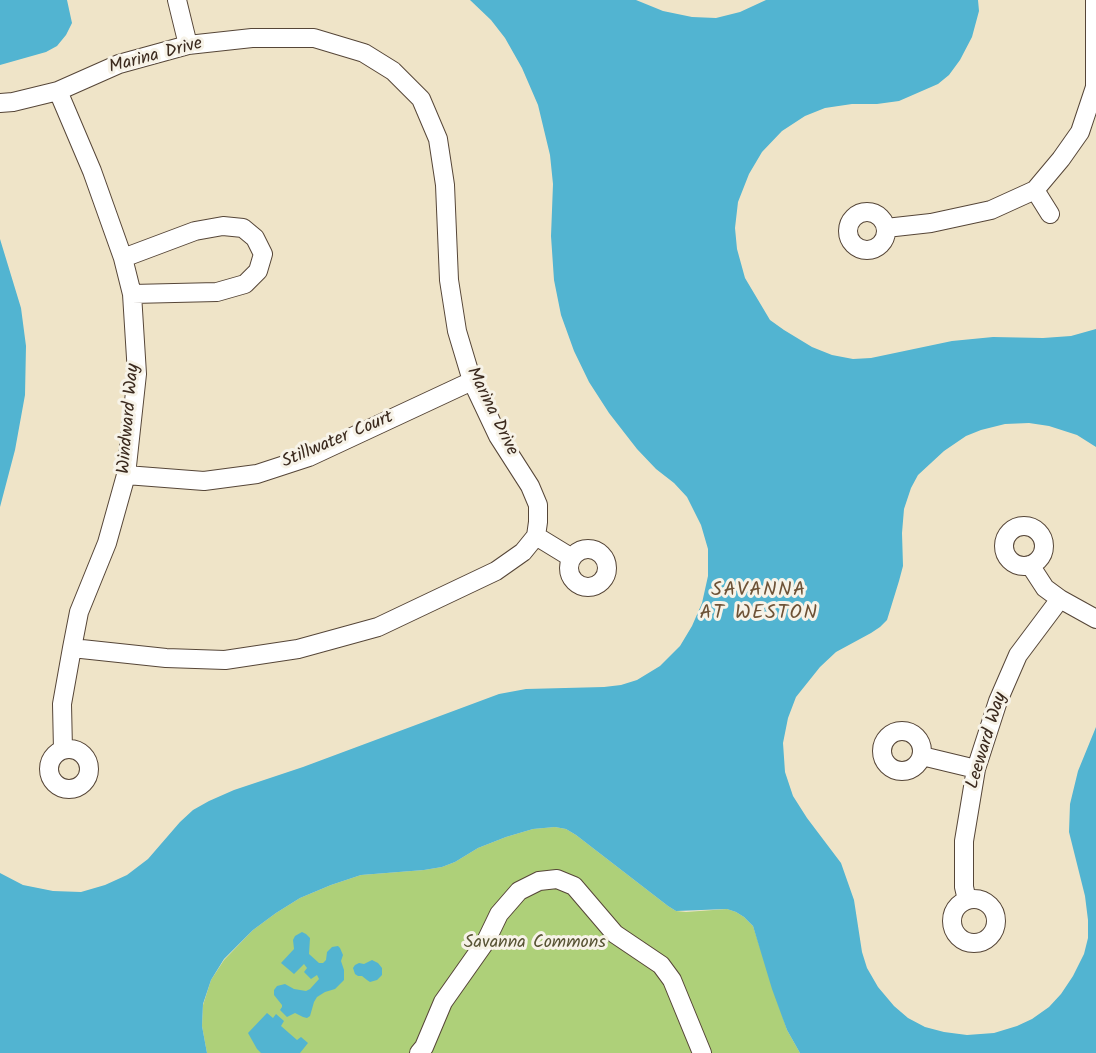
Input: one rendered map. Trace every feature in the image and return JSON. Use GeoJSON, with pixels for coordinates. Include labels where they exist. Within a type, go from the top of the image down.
{"type":"FeatureCollection","features":[{"type":"Feature","properties":{"kind":"street"},"geometry":{"type":"LineString","coordinates":[[177,0],[188,45]]}},
{"type":"Feature","properties":{"kind":"street"},"geometry":{"type":"LineString","coordinates":[[886,228],[931,223],[991,210],[1035,190],[1080,132],[1095,87],[1095,0]]}},
{"type":"Feature","properties":{"kind":"street","name":"Marina Drive"},"geometry":{"type":"LineString","coordinates":[[0,103],[58,91],[119,64],[188,45],[252,38],[314,39],[364,53],[393,71],[421,99],[438,139],[446,185],[449,280],[457,330],[472,381],[498,436],[530,486],[537,505],[536,536]]}},
{"type":"Feature","properties":{"kind":"street","name":"Windward Way"},"geometry":{"type":"LineString","coordinates":[[58,91],[92,171],[123,258],[132,294],[137,374],[126,475],[107,543],[79,612],[62,704],[63,750]]}},
{"type":"Feature","properties":{"kind":"street"},"geometry":{"type":"LineString","coordinates":[[1035,190],[1050,214]]}},
{"type":"Feature","properties":{"kind":"street"},"geometry":{"type":"LineString","coordinates":[[123,258],[195,231],[223,226],[243,228],[255,238],[264,254],[258,271],[245,284],[217,292],[132,294]]}},
{"type":"Feature","properties":{"kind":"street","name":"Stillwater Court"},"geometry":{"type":"LineString","coordinates":[[126,475],[204,481],[257,474],[309,457],[472,381]]}},
{"type":"Feature","properties":{"kind":"street"},"geometry":{"type":"LineString","coordinates":[[72,648],[166,658],[225,660],[298,649],[378,627],[496,571],[523,552],[536,536],[572,558]]}},
{"type":"Feature","properties":{"kind":"street"},"geometry":{"type":"LineString","coordinates":[[1030,566],[1045,588],[1096,619]]}},
{"type":"Feature","properties":{"kind":"street","name":"Leeward Way"},"geometry":{"type":"LineString","coordinates":[[967,900],[964,887],[964,841],[976,769],[998,701],[1018,656],[1060,599]]}},
{"type":"Feature","properties":{"kind":"street"},"geometry":{"type":"LineString","coordinates":[[922,756],[976,769]]}},
{"type":"Feature","properties":{"kind":"street"},"geometry":{"type":"LineString","coordinates":[[419,1053],[424,1047],[442,1002],[486,941],[499,914],[519,891],[539,881],[557,879],[574,886],[615,933],[661,965],[672,980],[702,1053]]}},
{"type":"Feature","properties":{"kind":"green space","name":"Savanna Commons"},"geometry":{"type":"Polygon","coordinates":[[[555,827],[566,829],[576,835],[676,911],[727,909],[744,917],[753,926],[787,1030],[800,1053],[207,1053],[202,1026],[203,1005],[211,980],[224,960],[253,930],[276,913],[300,898],[361,875],[442,867],[478,848],[506,837],[533,829],[555,827]]]}},
{"type":"Feature","properties":{"kind":"water"},"geometry":{"type":"Polygon","coordinates":[[[0,0],[67,0],[72,23],[57,46],[46,52],[0,65],[0,0]]]}},
{"type":"Feature","properties":{"kind":"water"},"geometry":{"type":"Polygon","coordinates":[[[470,0],[636,0],[663,11],[692,17],[716,18],[740,12],[766,0],[978,0],[979,11],[972,37],[960,60],[949,75],[938,84],[899,101],[825,108],[805,116],[782,131],[762,152],[749,174],[738,202],[735,228],[737,249],[745,278],[770,320],[812,347],[832,355],[853,359],[871,358],[952,341],[993,337],[1071,336],[1096,329],[1096,447],[1077,435],[1049,426],[1029,423],[1005,424],[966,436],[944,451],[918,475],[904,509],[903,566],[887,620],[871,633],[836,652],[820,667],[796,697],[788,718],[783,743],[785,772],[793,796],[841,863],[854,900],[862,952],[867,968],[878,987],[908,1018],[925,1027],[967,1035],[994,1033],[1032,1019],[1049,1007],[1073,976],[1084,954],[1088,938],[1088,920],[1085,896],[1069,832],[1070,804],[1078,771],[1096,727],[1096,1053],[800,1053],[787,1030],[753,926],[744,917],[727,909],[676,911],[576,835],[566,829],[555,827],[533,829],[506,837],[478,848],[442,867],[361,875],[300,898],[276,913],[253,930],[224,959],[211,980],[203,1004],[202,1026],[207,1053],[0,1053],[0,873],[23,885],[53,891],[81,892],[105,885],[127,875],[148,859],[180,822],[193,810],[209,801],[499,694],[526,689],[604,687],[637,680],[660,666],[680,646],[692,626],[702,603],[708,576],[708,549],[701,525],[687,497],[637,449],[609,413],[589,382],[574,351],[561,315],[554,280],[551,236],[553,184],[550,155],[538,105],[522,68],[505,38],[491,20],[470,0]]]}},
{"type":"Feature","properties":{"kind":"water"},"geometry":{"type":"Polygon","coordinates":[[[0,239],[21,308],[26,346],[25,395],[15,450],[0,507],[0,239]]]}},
{"type":"Feature","properties":{"kind":"water"},"geometry":{"type":"Polygon","coordinates":[[[302,932],[310,938],[309,954],[319,963],[326,960],[327,952],[332,947],[340,948],[343,955],[341,961],[344,980],[335,989],[317,997],[310,1016],[307,1018],[295,1013],[287,1017],[280,1010],[282,1005],[274,995],[277,986],[285,984],[294,989],[306,991],[319,979],[317,975],[311,979],[304,972],[307,968],[304,964],[294,974],[281,963],[294,949],[295,936],[302,932]]]}},
{"type":"Feature","properties":{"kind":"water"},"geometry":{"type":"Polygon","coordinates":[[[372,960],[382,968],[382,975],[370,982],[355,974],[353,968],[359,963],[364,964],[372,960]]]}},
{"type":"Feature","properties":{"kind":"water"},"geometry":{"type":"Polygon","coordinates":[[[267,1013],[273,1018],[276,1014],[284,1021],[281,1026],[297,1040],[301,1037],[308,1043],[300,1053],[261,1053],[257,1049],[248,1033],[267,1013]]]}},
{"type":"Feature","properties":{"kind":"district","name":"SAVANNA AT WESTON"},"geometry":{"type":"Point","coordinates":[759,604]}}]}
